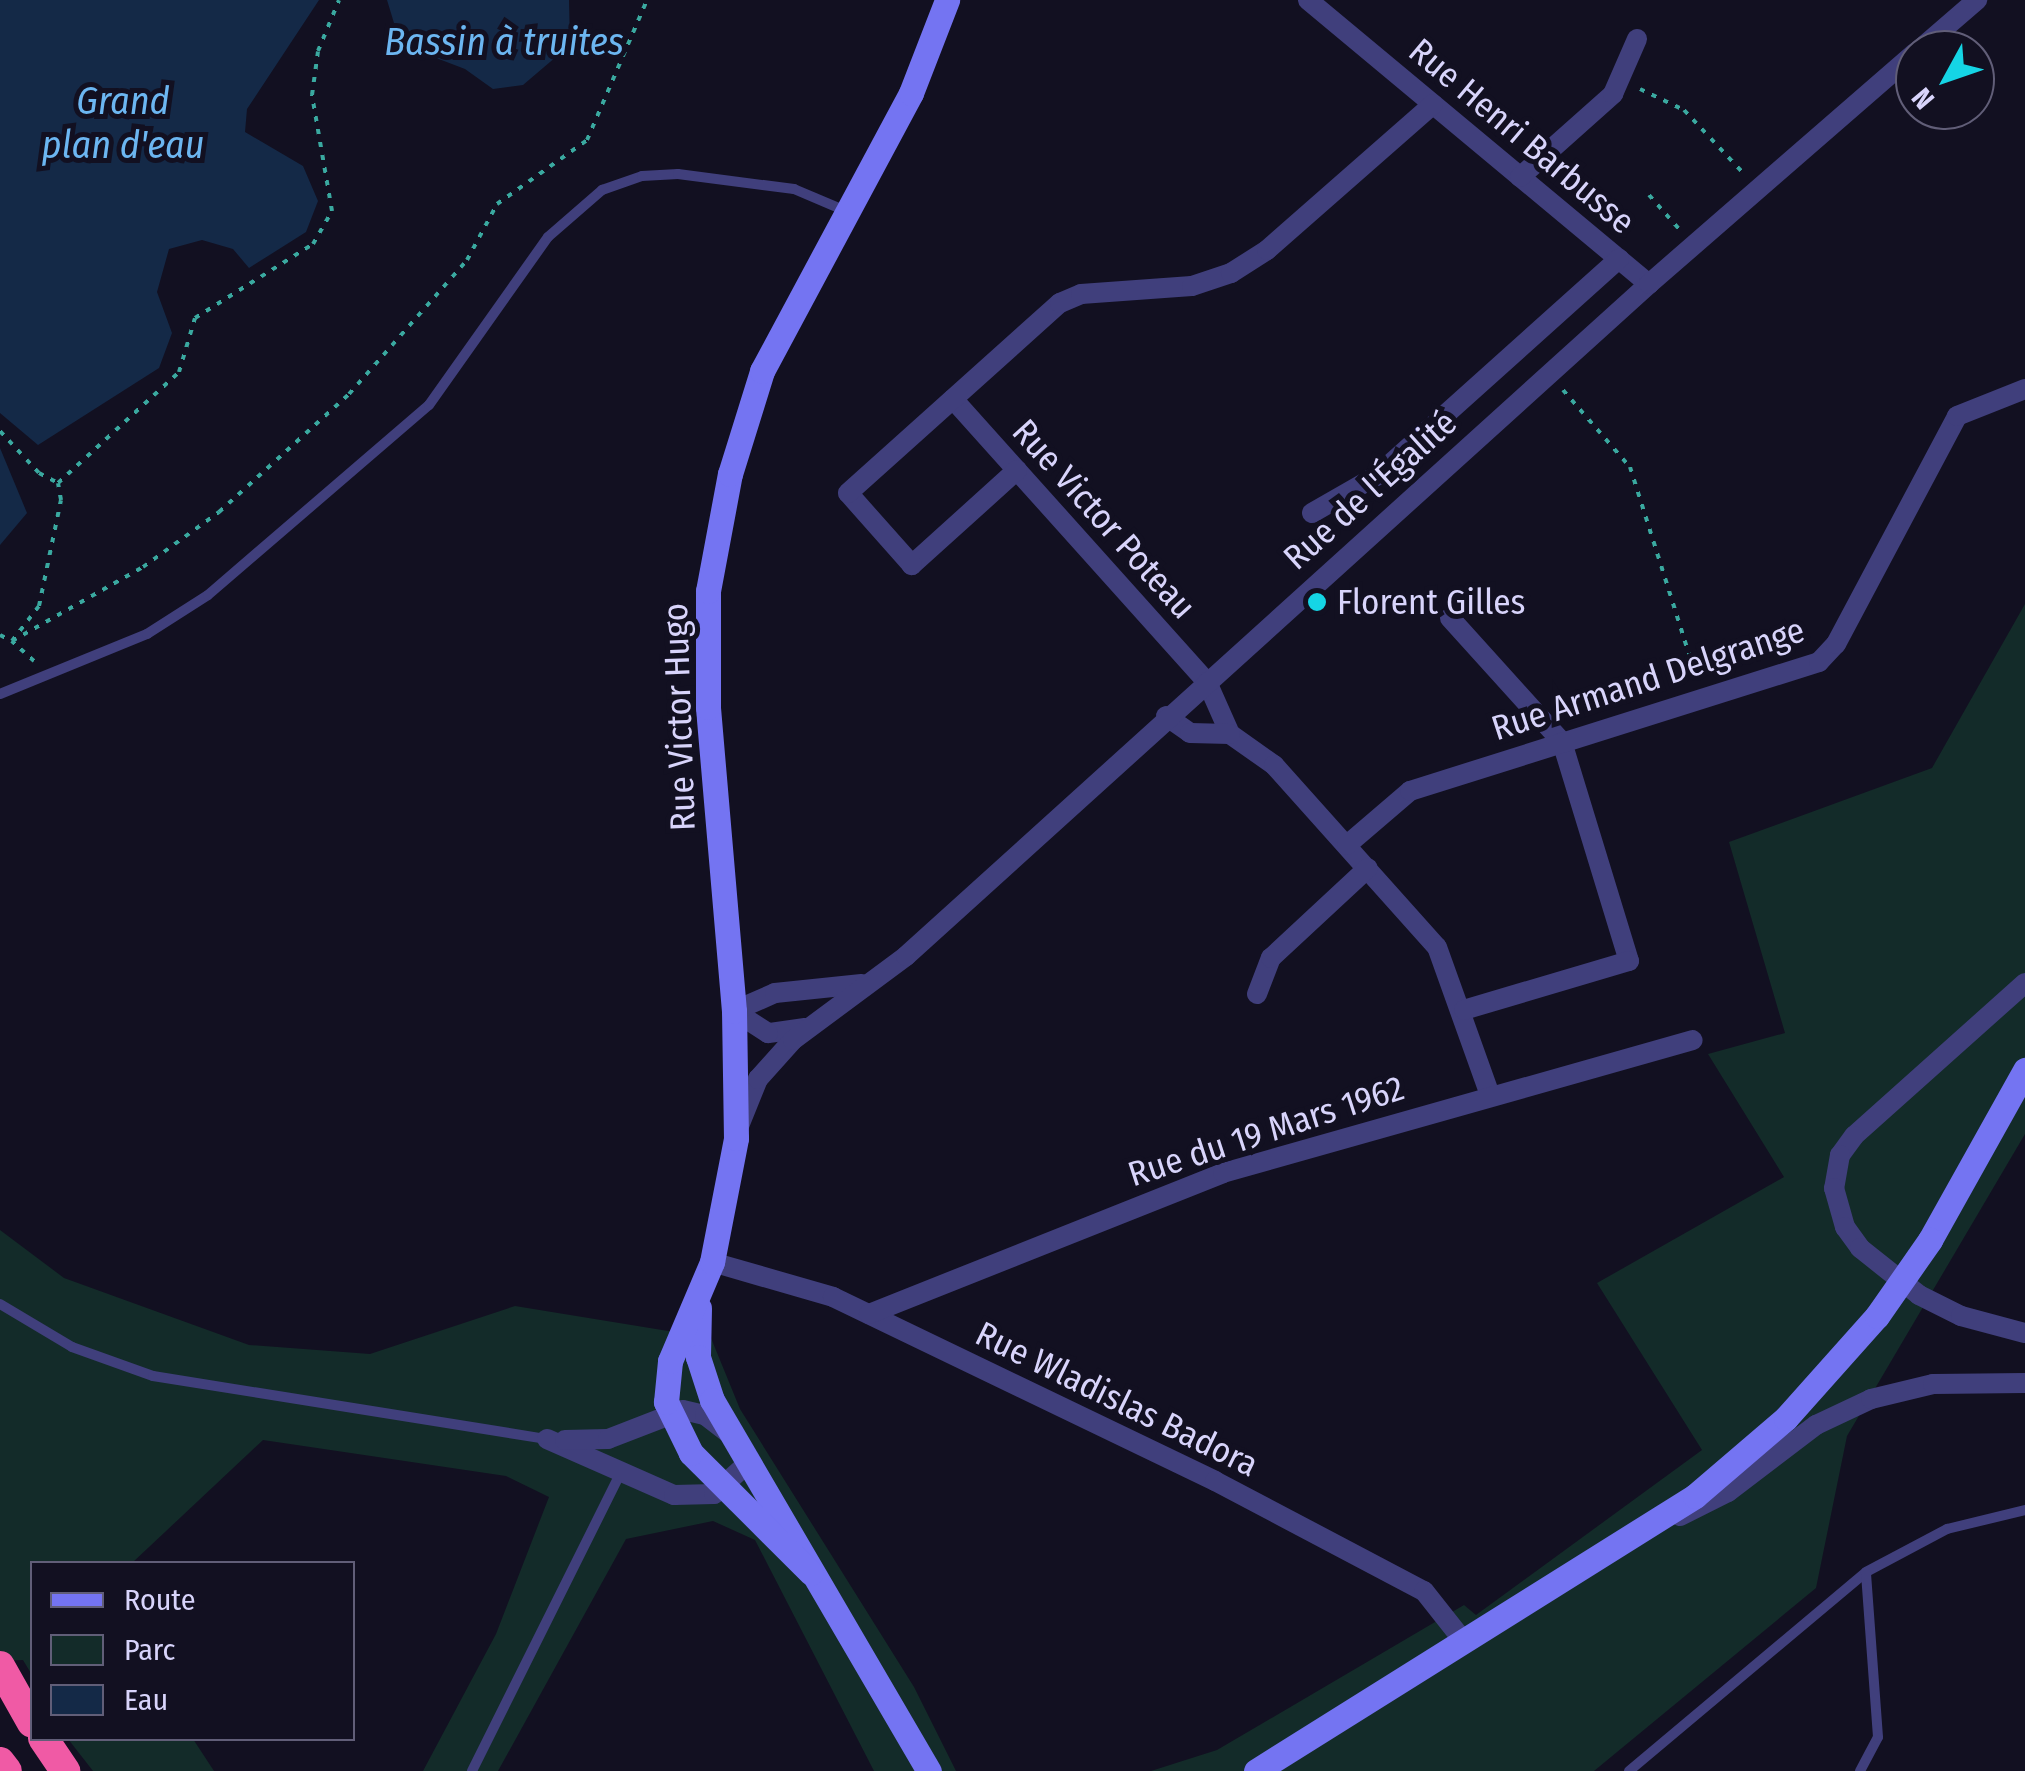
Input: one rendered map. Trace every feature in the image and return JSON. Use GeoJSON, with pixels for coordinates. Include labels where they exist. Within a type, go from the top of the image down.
{"type":"FeatureCollection","features":[{"type":"Feature","properties":{"kind":"highway"},"geometry":{"type":"LineString","coordinates":[[0,1666],[30,1718]]}},
{"type":"Feature","properties":{"kind":"highway"},"geometry":{"type":"LineString","coordinates":[[45,1741],[65,1771]]}},
{"type":"Feature","properties":{"kind":"highway"},"geometry":{"type":"LineString","coordinates":[[0,1762],[8,1771]]}},
{"type":"Feature","properties":{"kind":"street","name":"Rue Victor Hugo"},"geometry":{"type":"LineString","coordinates":[[700,1298],[712,1262],[736,1138],[734,1011],[708,706],[708,591],[752,399],[782,326],[911,94],[947,0]]}},
{"type":"Feature","properties":{"kind":"street","name":"Rue Henri Barbusse"},"geometry":{"type":"LineString","coordinates":[[1308,0],[1649,284]]}},
{"type":"Feature","properties":{"kind":"street","name":"Rue de l'Égalité"},"geometry":{"type":"LineString","coordinates":[[1942,30],[1977,0]]}},
{"type":"Feature","properties":{"kind":"street"},"geometry":{"type":"LineString","coordinates":[[1520,176],[1592,116],[1621,80],[1637,39]]}},
{"type":"Feature","properties":{"kind":"street","name":"Rue de l'Égalité"},"geometry":{"type":"LineString","coordinates":[[736,1138],[758,1079],[806,1028],[874,980],[1693,244],[1895,71]]}},
{"type":"Feature","properties":{"kind":"street"},"geometry":{"type":"LineString","coordinates":[[1017,470],[912,565],[848,493],[1073,296],[1192,286],[1245,266],[1433,104]]}},
{"type":"Feature","properties":{"kind":"street"},"geometry":{"type":"LineString","coordinates":[[1312,513],[1378,475],[1619,259]]}},
{"type":"Feature","properties":{"kind":"street","name":"Rue Armand Delgrange"},"geometry":{"type":"LineString","coordinates":[[1347,845],[1410,791],[1826,658],[1957,416],[2025,389]]}},
{"type":"Feature","properties":{"kind":"street","name":"Rue Victor Poteau"},"geometry":{"type":"LineString","coordinates":[[953,399],[1207,682],[1230,734]]}},
{"type":"Feature","properties":{"kind":"street"},"geometry":{"type":"LineString","coordinates":[[1450,618],[1562,742],[1628,962],[1464,1010]]}},
{"type":"Feature","properties":{"kind":"street"},"geometry":{"type":"LineString","coordinates":[[1166,716],[1190,733],[1230,734],[1274,765],[1437,947],[1464,1010],[1490,1096]]}},
{"type":"Feature","properties":{"kind":"street"},"geometry":{"type":"LineString","coordinates":[[1257,994],[1271,958],[1368,868]]}},
{"type":"Feature","properties":{"kind":"street"},"geometry":{"type":"LineString","coordinates":[[734,1011],[774,993],[874,980]]}},
{"type":"Feature","properties":{"kind":"street"},"geometry":{"type":"LineString","coordinates":[[2025,983],[1854,1136],[1840,1155],[1834,1188],[1844,1227],[1860,1248],[1919,1295],[1961,1316],[2025,1333]]}},
{"type":"Feature","properties":{"kind":"street"},"geometry":{"type":"LineString","coordinates":[[734,1011],[768,1033],[806,1028]]}},
{"type":"Feature","properties":{"kind":"street","name":"Rue du 19 Mars 1962"},"geometry":{"type":"LineString","coordinates":[[869,1314],[1222,1173],[1693,1040]]}},
{"type":"Feature","properties":{"kind":"street"},"geometry":{"type":"LineString","coordinates":[[1256,1771],[1637,1536],[1776,1428],[1877,1316],[1930,1240],[2025,1070]]}},
{"type":"Feature","properties":{"kind":"street","name":"Rue Wladislas Badora"},"geometry":{"type":"LineString","coordinates":[[712,1262],[819,1291],[1415,1585],[1465,1643]]}},
{"type":"Feature","properties":{"kind":"street"},"geometry":{"type":"LineString","coordinates":[[700,1298],[670,1362],[669,1412],[682,1442],[810,1573]]}},
{"type":"Feature","properties":{"kind":"street"},"geometry":{"type":"LineString","coordinates":[[700,1298],[701,1369],[733,1437],[929,1771]]}},
{"type":"Feature","properties":{"kind":"street"},"geometry":{"type":"LineString","coordinates":[[1637,1536],[1728,1492],[1816,1425],[1871,1399],[1932,1384],[2025,1384]]}},
{"type":"Feature","properties":{"kind":"street"},"geometry":{"type":"LineString","coordinates":[[547,1439],[608,1439],[669,1412],[692,1410],[733,1437]]}},
{"type":"Feature","properties":{"kind":"street"},"geometry":{"type":"LineString","coordinates":[[547,1439],[674,1495],[705,1496],[726,1488],[748,1463]]}},
{"type":"Feature","properties":{"kind":"street"},"geometry":{"type":"LineString","coordinates":[[1240,1771],[1303,1740]]}},
{"type":"Feature","properties":{"kind":"lane"},"geometry":{"type":"LineString","coordinates":[[0,694],[188,610],[374,455],[456,373],[537,252],[586,200],[622,181],[678,174],[794,189],[846,211]]}},
{"type":"Feature","properties":{"kind":"lane"},"geometry":{"type":"LineString","coordinates":[[0,1304],[72,1347],[153,1376],[547,1439]]}},
{"type":"Feature","properties":{"kind":"lane"},"geometry":{"type":"LineString","coordinates":[[472,1771],[621,1472]]}},
{"type":"Feature","properties":{"kind":"lane"},"geometry":{"type":"LineString","coordinates":[[1629,1771],[1866,1572],[1947,1530],[2025,1510]]}},
{"type":"Feature","properties":{"kind":"lane"},"geometry":{"type":"LineString","coordinates":[[1860,1771],[1878,1737],[1866,1572]]}},
{"type":"Feature","properties":{"kind":"path"},"geometry":{"type":"LineString","coordinates":[[58,483],[179,372],[196,318],[313,244],[332,210],[312,96],[318,50],[339,0]]}},
{"type":"Feature","properties":{"kind":"path"},"geometry":{"type":"LineString","coordinates":[[12,641],[144,567],[219,512],[349,394],[467,260],[497,204],[587,140],[647,0]]}},
{"type":"Feature","properties":{"kind":"path"},"geometry":{"type":"LineString","coordinates":[[1621,80],[1684,110],[1757,188]]}},
{"type":"Feature","properties":{"kind":"path"},"geometry":{"type":"LineString","coordinates":[[1648,195],[1693,244]]}},
{"type":"Feature","properties":{"kind":"path"},"geometry":{"type":"LineString","coordinates":[[1549,374],[1630,467],[1703,699]]}},
{"type":"Feature","properties":{"kind":"path"},"geometry":{"type":"LineString","coordinates":[[0,431],[39,473],[58,483]]}},
{"type":"Feature","properties":{"kind":"path"},"geometry":{"type":"LineString","coordinates":[[12,641],[39,606],[61,500],[58,483]]}},
{"type":"Feature","properties":{"kind":"path"},"geometry":{"type":"LineString","coordinates":[[0,635],[12,641],[48,675]]}},
{"type":"Feature","properties":{"kind":"green space"},"geometry":{"type":"Polygon","coordinates":[[[2025,604],[2025,1134],[1847,1436],[1816,1588],[1594,1771],[1151,1771],[1217,1750],[1464,1605],[1476,1615],[1702,1450],[1597,1283],[1784,1177],[1708,1054],[1785,1033],[1729,842],[1932,768],[2025,604]]]}},
{"type":"Feature","properties":{"kind":"green space"},"geometry":{"type":"Polygon","coordinates":[[[0,1230],[64,1278],[249,1345],[370,1354],[515,1306],[711,1338],[740,1409],[914,1687],[956,1771],[874,1771],[755,1540],[713,1521],[626,1539],[498,1771],[423,1771],[496,1634],[549,1497],[506,1476],[263,1440],[134,1561],[30,1561],[30,1672],[23,1660],[0,1661],[0,1230]]]}},
{"type":"Feature","properties":{"kind":"green space"},"geometry":{"type":"Polygon","coordinates":[[[70,1741],[194,1741],[214,1771],[93,1771],[70,1741]]]}},
{"type":"Feature","properties":{"kind":"water","name":"Grand plan d'eau"},"geometry":{"type":"Polygon","coordinates":[[[0,0],[319,0],[247,109],[245,132],[303,166],[318,201],[306,232],[249,268],[233,249],[202,240],[169,249],[157,292],[172,333],[159,368],[38,445],[0,413],[0,0]]]}},
{"type":"Feature","properties":{"kind":"water","name":"Bassin à truites"},"geometry":{"type":"Polygon","coordinates":[[[387,0],[569,0],[570,45],[523,85],[493,89],[465,69],[423,53],[394,23],[387,0]]]}},
{"type":"Feature","properties":{"kind":"water"},"geometry":{"type":"Polygon","coordinates":[[[0,448],[27,513],[0,545],[0,448]]]}},
{"type":"Feature","properties":{"kind":"place","name":"Florent Gilles"},"geometry":{"type":"Point","coordinates":[1317,602]}}]}
